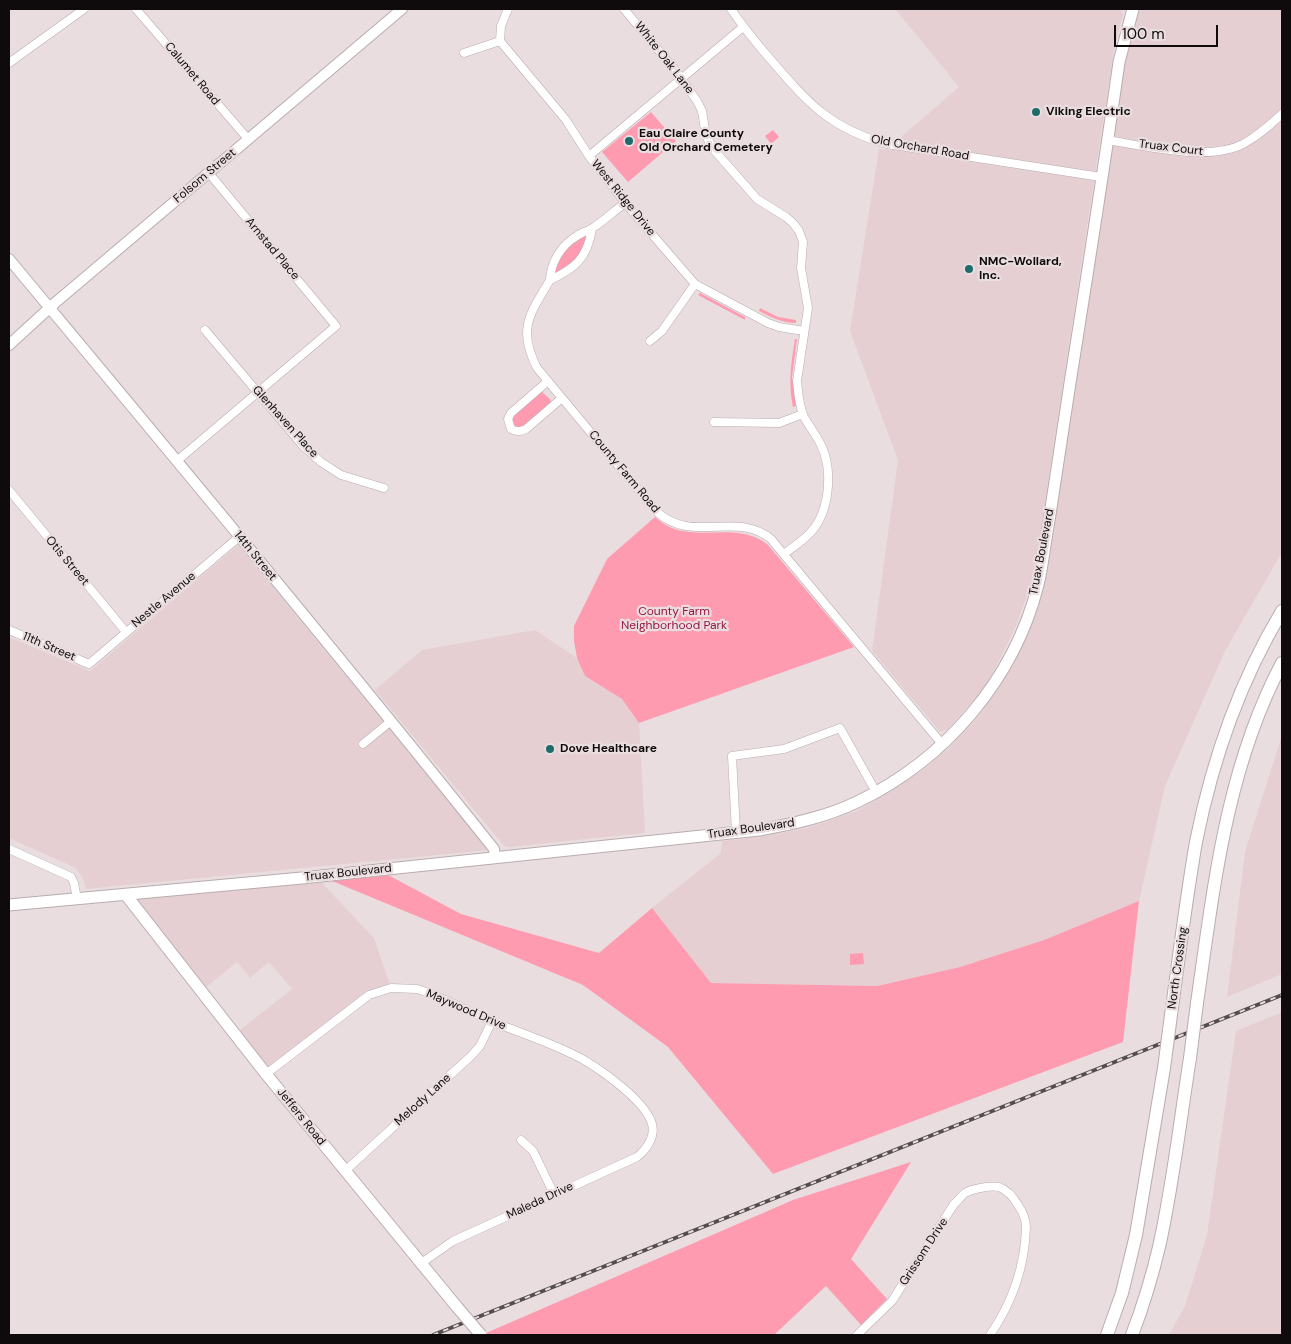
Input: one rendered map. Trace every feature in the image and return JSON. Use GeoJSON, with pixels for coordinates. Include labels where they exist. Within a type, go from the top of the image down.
{"type":"FeatureCollection","features":[{"type":"Feature","properties":{"kind":"main road","name":"Truax Boulevard"},"geometry":{"type":"LineString","coordinates":[[9,905],[302,878],[736,832],[803,821],[841,809],[876,792],[909,772],[942,744],[985,697],[1000,674],[1022,631],[1038,584],[1119,62],[1133,9]]}},
{"type":"Feature","properties":{"kind":"main road","name":"North Crossing"},"geometry":{"type":"LineString","coordinates":[[1107,1335],[1122,1293],[1136,1235],[1164,1068],[1196,842],[1210,784],[1219,751],[1235,708],[1254,664],[1282,611]]}},
{"type":"Feature","properties":{"kind":"main road","name":"North Crossing"},"geometry":{"type":"LineString","coordinates":[[1132,1335],[1145,1299],[1159,1248],[1168,1202],[1219,854],[1229,806],[1254,726],[1282,663]]}},
{"type":"Feature","properties":{"kind":"main road","name":"Jeffers Road"},"geometry":{"type":"LineString","coordinates":[[126,895],[266,1074],[420,1264],[481,1335]]}},
{"type":"Feature","properties":{"kind":"street"},"geometry":{"type":"LineString","coordinates":[[9,63],[84,9]]}},
{"type":"Feature","properties":{"kind":"street","name":"Calumet Road"},"geometry":{"type":"LineString","coordinates":[[136,9],[248,139]]}},
{"type":"Feature","properties":{"kind":"street","name":"Folsom Street"},"geometry":{"type":"LineString","coordinates":[[9,345],[208,172],[402,9]]}},
{"type":"Feature","properties":{"kind":"street"},"geometry":{"type":"LineString","coordinates":[[464,53],[500,41],[501,26],[508,9]]}},
{"type":"Feature","properties":{"kind":"street","name":"White Oak Lane"},"geometry":{"type":"LineString","coordinates":[[624,9],[682,79],[702,111],[706,136],[714,150],[757,199],[786,216],[793,223],[803,242],[801,268],[808,308],[797,381],[798,393],[803,414],[824,452],[827,465],[827,487],[824,508],[820,519],[810,533],[784,554]]}},
{"type":"Feature","properties":{"kind":"street","name":"Old Orchard Road"},"geometry":{"type":"LineString","coordinates":[[731,9],[743,27],[811,105],[849,131],[870,140],[887,144],[1101,178]]}},
{"type":"Feature","properties":{"kind":"street"},"geometry":{"type":"LineString","coordinates":[[589,156],[743,27]]}},
{"type":"Feature","properties":{"kind":"street","name":"West Ridge Drive"},"geometry":{"type":"LineString","coordinates":[[500,41],[566,120],[589,156],[624,203],[695,284],[768,323],[779,327],[804,331]]}},
{"type":"Feature","properties":{"kind":"street","name":"Truax Court"},"geometry":{"type":"LineString","coordinates":[[1108,140],[1194,152],[1215,152],[1242,145],[1264,130],[1282,114]]}},
{"type":"Feature","properties":{"kind":"street","name":"Arnstad Place"},"geometry":{"type":"LineString","coordinates":[[208,172],[336,326],[257,393]]}},
{"type":"Feature","properties":{"kind":"street","name":"County Farm Road"},"geometry":{"type":"LineString","coordinates":[[624,203],[592,229],[577,235],[558,253],[550,280],[529,316],[527,338],[531,355],[537,368],[656,511],[667,520],[674,524],[689,527],[735,526],[764,533],[784,554],[942,744]]}},
{"type":"Feature","properties":{"kind":"street","name":"County Farm Road"},"geometry":{"type":"LineString","coordinates":[[550,280],[575,265],[584,256],[590,242],[592,229]]}},
{"type":"Feature","properties":{"kind":"street","name":"14th Street"},"geometry":{"type":"LineString","coordinates":[[9,259],[178,460],[239,537],[391,720],[494,849],[495,857]]}},
{"type":"Feature","properties":{"kind":"street"},"geometry":{"type":"LineString","coordinates":[[650,341],[662,332],[695,284]]}},
{"type":"Feature","properties":{"kind":"street","name":"Glenhaven Place"},"geometry":{"type":"LineString","coordinates":[[205,330],[303,446],[321,462],[342,475],[384,488]]}},
{"type":"Feature","properties":{"kind":"street"},"geometry":{"type":"LineString","coordinates":[[548,382],[510,414],[508,419],[511,429],[516,432],[522,431],[562,398]]}},
{"type":"Feature","properties":{"kind":"street"},"geometry":{"type":"LineString","coordinates":[[178,460],[257,393]]}},
{"type":"Feature","properties":{"kind":"street"},"geometry":{"type":"LineString","coordinates":[[714,422],[778,423],[803,414]]}},
{"type":"Feature","properties":{"kind":"street","name":"Otis Street"},"geometry":{"type":"LineString","coordinates":[[9,490],[126,632]]}},
{"type":"Feature","properties":{"kind":"street","name":"Nestle Avenue"},"geometry":{"type":"LineString","coordinates":[[88,664],[239,537]]}},
{"type":"Feature","properties":{"kind":"street","name":"11th Street"},"geometry":{"type":"LineString","coordinates":[[9,630],[88,664]]}},
{"type":"Feature","properties":{"kind":"street"},"geometry":{"type":"LineString","coordinates":[[363,744],[391,720]]}},
{"type":"Feature","properties":{"kind":"street"},"geometry":{"type":"LineString","coordinates":[[736,832],[732,756],[784,749],[840,728],[876,792]]}},
{"type":"Feature","properties":{"kind":"street"},"geometry":{"type":"LineString","coordinates":[[9,849],[71,877],[77,898]]}},
{"type":"Feature","properties":{"kind":"street","name":"Maywood Drive"},"geometry":{"type":"LineString","coordinates":[[266,1074],[358,1002],[378,991],[391,988],[417,989],[568,1052],[599,1070],[625,1090],[640,1106],[651,1121],[652,1134]]}},
{"type":"Feature","properties":{"kind":"street","name":"Melody Lane"},"geometry":{"type":"LineString","coordinates":[[345,1171],[471,1056],[480,1046],[492,1021]]}},
{"type":"Feature","properties":{"kind":"street","name":"Maleda Drive"},"geometry":{"type":"LineString","coordinates":[[420,1264],[453,1241],[637,1157],[648,1147],[652,1134]]}},
{"type":"Feature","properties":{"kind":"street"},"geometry":{"type":"LineString","coordinates":[[521,1140],[533,1151],[554,1194]]}},
{"type":"Feature","properties":{"kind":"street","name":"Grissom Drive"},"geometry":{"type":"LineString","coordinates":[[857,1335],[892,1301],[954,1204],[966,1193],[978,1188],[998,1187],[1014,1197],[1021,1209],[1026,1224],[1022,1262],[1015,1286],[1001,1318],[990,1335]]}},
{"type":"Feature","properties":{"kind":"shaded area"},"geometry":{"type":"Polygon","coordinates":[[[895,9],[1120,9],[1123,14],[1114,50],[1031,584],[1016,626],[983,689],[948,729],[940,732],[872,651],[898,460],[850,331],[879,149],[890,150],[901,137],[959,87],[895,9]]]}},
{"type":"Feature","properties":{"kind":"shaded area"},"geometry":{"type":"Polygon","coordinates":[[[1140,9],[1282,9],[1282,552],[1225,651],[1165,786],[1139,901],[1044,940],[960,967],[877,986],[711,983],[652,908],[721,853],[722,841],[766,836],[807,828],[857,811],[922,771],[951,746],[978,717],[998,689],[1018,654],[1032,623],[1044,583],[1050,551],[1123,75],[1129,44],[1140,9]]]}},
{"type":"Feature","properties":{"kind":"shaded area"},"geometry":{"type":"Polygon","coordinates":[[[238,545],[489,850],[86,889],[84,881],[76,868],[9,838],[9,637],[90,671],[238,545]]]}},
{"type":"Feature","properties":{"kind":"shaded area"},"geometry":{"type":"Polygon","coordinates":[[[535,630],[577,658],[585,676],[622,699],[639,723],[645,833],[504,846],[375,690],[422,650],[535,630]]]}},
{"type":"Feature","properties":{"kind":"shaded area"},"geometry":{"type":"Polygon","coordinates":[[[1282,735],[1282,974],[1227,997],[1245,852],[1282,735]]]}},
{"type":"Feature","properties":{"kind":"shaded area"},"geometry":{"type":"Polygon","coordinates":[[[321,882],[374,938],[391,988],[379,991],[266,1074],[235,1034],[292,989],[269,962],[250,978],[237,962],[205,988],[135,898],[321,882]]]}},
{"type":"Feature","properties":{"kind":"shaded area"},"geometry":{"type":"Polygon","coordinates":[[[1282,1012],[1282,1335],[1169,1335],[1185,1306],[1207,1235],[1236,1031],[1282,1012]]]}},
{"type":"Feature","properties":{"kind":"green space"},"geometry":{"type":"Polygon","coordinates":[[[651,112],[676,141],[628,182],[602,152],[651,112]]]}},
{"type":"Feature","properties":{"kind":"green space"},"geometry":{"type":"Polygon","coordinates":[[[773,130],[779,137],[771,144],[765,136],[773,130]]]}},
{"type":"Feature","properties":{"kind":"green space"},"geometry":{"type":"Polygon","coordinates":[[[586,234],[588,235],[584,248],[576,258],[562,270],[554,272],[566,249],[586,234]]]}},
{"type":"Feature","properties":{"kind":"green space"},"geometry":{"type":"Polygon","coordinates":[[[700,293],[745,317],[745,320],[698,295],[700,293]]]}},
{"type":"Feature","properties":{"kind":"green space"},"geometry":{"type":"Polygon","coordinates":[[[760,308],[778,317],[796,320],[796,323],[772,317],[759,311],[760,308]]]}},
{"type":"Feature","properties":{"kind":"green space"},"geometry":{"type":"Polygon","coordinates":[[[795,339],[797,339],[792,377],[796,406],[793,407],[790,381],[795,339]]]}},
{"type":"Feature","properties":{"kind":"green space"},"geometry":{"type":"Polygon","coordinates":[[[541,391],[550,399],[551,403],[523,427],[514,427],[511,423],[512,417],[541,391]]]}},
{"type":"Feature","properties":{"kind":"green space","name":"County Farm Neighborhood Park"},"geometry":{"type":"Polygon","coordinates":[[[655,517],[668,526],[682,531],[741,533],[755,537],[768,545],[854,647],[639,723],[622,699],[585,676],[577,658],[574,626],[607,559],[655,517]]]}},
{"type":"Feature","properties":{"kind":"green space"},"geometry":{"type":"Polygon","coordinates":[[[388,875],[461,914],[599,953],[652,908],[711,983],[877,986],[960,967],[1044,940],[1139,901],[1123,1042],[773,1174],[668,1047],[583,985],[332,881],[388,875]]]}},
{"type":"Feature","properties":{"kind":"green space"},"geometry":{"type":"Polygon","coordinates":[[[863,953],[864,964],[850,965],[850,954],[863,953]]]}},
{"type":"Feature","properties":{"kind":"green space"},"geometry":{"type":"Polygon","coordinates":[[[911,1162],[851,1259],[887,1299],[861,1325],[826,1286],[774,1335],[487,1335],[486,1333],[793,1200],[911,1162]]]}},
{"type":"Feature","properties":{"kind":"railway"},"geometry":{"type":"LineString","coordinates":[[433,1335],[1282,995]]}},
{"type":"Feature","properties":{"kind":"place","name":"Viking Electric"},"geometry":{"type":"Point","coordinates":[1036,112]}},
{"type":"Feature","properties":{"kind":"place","name":"Eau Claire County Old Orchard Cemetery"},"geometry":{"type":"Point","coordinates":[629,141]}},
{"type":"Feature","properties":{"kind":"place","name":"NMC-Wollard, Inc."},"geometry":{"type":"Point","coordinates":[969,269]}},
{"type":"Feature","properties":{"kind":"place","name":"Dove Healthcare"},"geometry":{"type":"Point","coordinates":[550,749]}}]}
